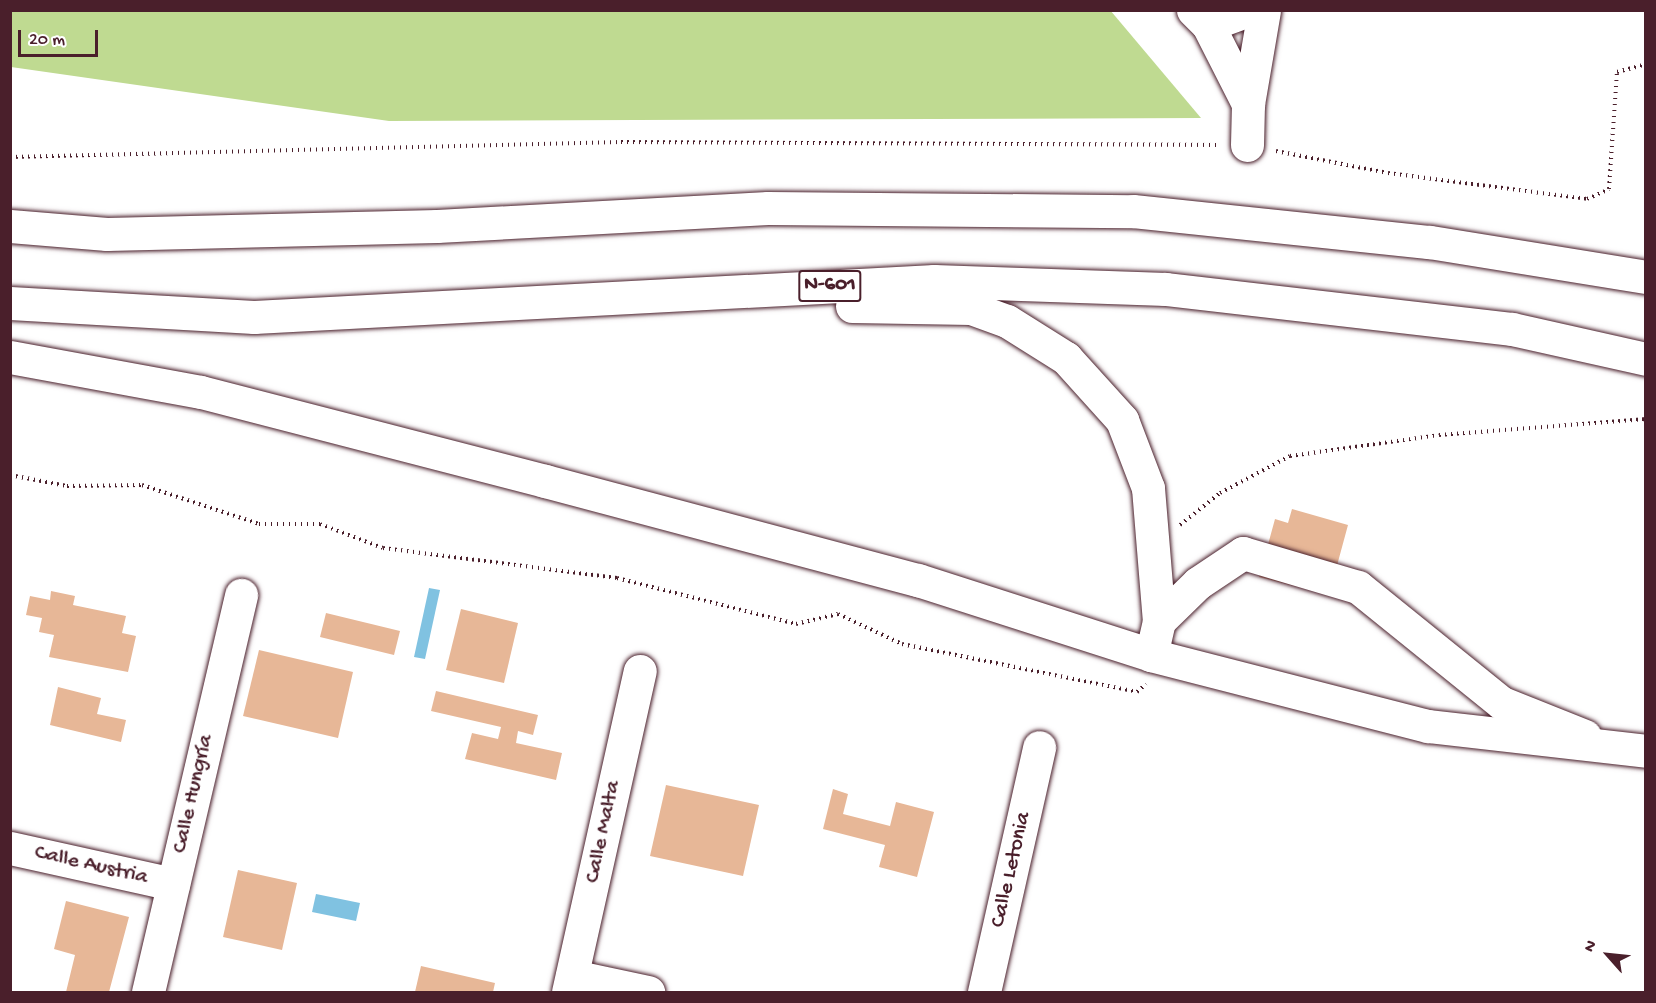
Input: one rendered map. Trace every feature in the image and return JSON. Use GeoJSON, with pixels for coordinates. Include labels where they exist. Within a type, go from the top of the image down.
{"type":"FeatureCollection","features":[{"type":"Feature","properties":{"kind":"main road"},"geometry":{"type":"LineString","coordinates":[[1248,10],[1201,18],[1248,104]]}},
{"type":"Feature","properties":{"kind":"main road"},"geometry":{"type":"LineString","coordinates":[[1247,145],[1248,104],[1264,10]]}},
{"type":"Feature","properties":{"kind":"main road"},"geometry":{"type":"LineString","coordinates":[[10,226],[107,234],[437,226],[768,208],[1133,211],[1430,242],[1646,277]]}},
{"type":"Feature","properties":{"kind":"main road","name":"N-601"},"geometry":{"type":"LineString","coordinates":[[10,303],[254,317],[934,281],[1166,289],[1336,305],[1512,329],[1646,359]]}},
{"type":"Feature","properties":{"kind":"main road"},"geometry":{"type":"LineString","coordinates":[[254,317],[504,321],[868,305],[971,308],[1007,321],[1066,358],[1122,420],[1148,488],[1159,621],[1151,655]]}},
{"type":"Feature","properties":{"kind":"main road"},"geometry":{"type":"LineString","coordinates":[[10,357],[201,392],[545,481],[918,580],[1151,655],[1428,726],[1634,751]]}},
{"type":"Feature","properties":{"kind":"main road"},"geometry":{"type":"LineString","coordinates":[[1159,621],[1198,583],[1243,553],[1358,587],[1502,703],[1634,751]]}},
{"type":"Feature","properties":{"kind":"main road","name":"Calle Hungría"},"geometry":{"type":"LineString","coordinates":[[148,993],[241,595]]}},
{"type":"Feature","properties":{"kind":"main road","name":"Calle Malta"},"geometry":{"type":"LineString","coordinates":[[570,984],[640,671]]}},
{"type":"Feature","properties":{"kind":"main road","name":"Calle Letonia"},"geometry":{"type":"LineString","coordinates":[[984,993],[1039,747]]}},
{"type":"Feature","properties":{"kind":"main road","name":"Calle Austria"},"geometry":{"type":"LineString","coordinates":[[10,848],[172,884]]}},
{"type":"Feature","properties":{"kind":"main road"},"geometry":{"type":"LineString","coordinates":[[570,984],[648,993]]}},
{"type":"Feature","properties":{"kind":"path"},"geometry":{"type":"LineString","coordinates":[[10,157],[621,142],[1247,145],[1388,174],[1587,199],[1609,189],[1617,72],[1646,64]]}},
{"type":"Feature","properties":{"kind":"path"},"geometry":{"type":"LineString","coordinates":[[1153,547],[1220,493],[1290,456],[1439,435],[1646,419]]}},
{"type":"Feature","properties":{"kind":"path"},"geometry":{"type":"LineString","coordinates":[[10,475],[67,486],[142,485],[259,524],[320,524],[383,548],[617,578],[735,604],[796,624],[837,614],[902,644],[1137,692],[1150,681],[1151,655]]}},
{"type":"Feature","properties":{"kind":"green space"},"geometry":{"type":"Polygon","coordinates":[[[1110,10],[1201,118],[389,121],[11,67],[11,11],[1110,10]]]}},
{"type":"Feature","properties":{"kind":"water"},"geometry":{"type":"Polygon","coordinates":[[[429,588],[440,590],[425,659],[414,657],[429,588]]]}},
{"type":"Feature","properties":{"kind":"water"},"geometry":{"type":"Polygon","coordinates":[[[316,894],[360,903],[356,921],[312,912],[316,894]]]}},
{"type":"Feature","properties":{"kind":"building"},"geometry":{"type":"Polygon","coordinates":[[[1292,509],[1348,525],[1329,595],[1259,577],[1275,519],[1288,523],[1292,509]]]}},
{"type":"Feature","properties":{"kind":"building"},"geometry":{"type":"Polygon","coordinates":[[[51,591],[75,596],[73,605],[126,616],[122,633],[136,636],[128,672],[49,657],[54,635],[39,632],[42,618],[26,615],[30,596],[50,600],[51,591]]]}},
{"type":"Feature","properties":{"kind":"building"},"geometry":{"type":"Polygon","coordinates":[[[461,609],[518,623],[504,683],[446,670],[461,609]]]}},
{"type":"Feature","properties":{"kind":"building"},"geometry":{"type":"Polygon","coordinates":[[[326,613],[400,631],[394,655],[320,637],[326,613]]]}},
{"type":"Feature","properties":{"kind":"building"},"geometry":{"type":"Polygon","coordinates":[[[259,650],[353,672],[338,738],[243,716],[259,650]]]}},
{"type":"Feature","properties":{"kind":"building"},"geometry":{"type":"Polygon","coordinates":[[[58,687],[101,698],[97,714],[126,720],[121,742],[50,725],[58,687]]]}},
{"type":"Feature","properties":{"kind":"building"},"geometry":{"type":"Polygon","coordinates":[[[436,691],[538,715],[533,735],[518,731],[516,743],[562,753],[556,780],[465,759],[472,733],[498,739],[501,727],[431,711],[436,691]]]}},
{"type":"Feature","properties":{"kind":"building"},"geometry":{"type":"Polygon","coordinates":[[[666,785],[759,805],[743,876],[650,856],[666,785]]]}},
{"type":"Feature","properties":{"kind":"building"},"geometry":{"type":"Polygon","coordinates":[[[833,789],[848,794],[843,814],[890,826],[896,802],[934,812],[917,877],[879,867],[885,845],[823,829],[833,789]]]}},
{"type":"Feature","properties":{"kind":"building"},"geometry":{"type":"Polygon","coordinates":[[[238,870],[297,883],[282,950],[223,937],[238,870]]]}},
{"type":"Feature","properties":{"kind":"building"},"geometry":{"type":"Polygon","coordinates":[[[66,901],[129,917],[109,992],[66,992],[75,955],[54,949],[66,901]]]}},
{"type":"Feature","properties":{"kind":"building"},"geometry":{"type":"Polygon","coordinates":[[[421,966],[495,983],[493,992],[415,992],[421,966]]]}}]}
